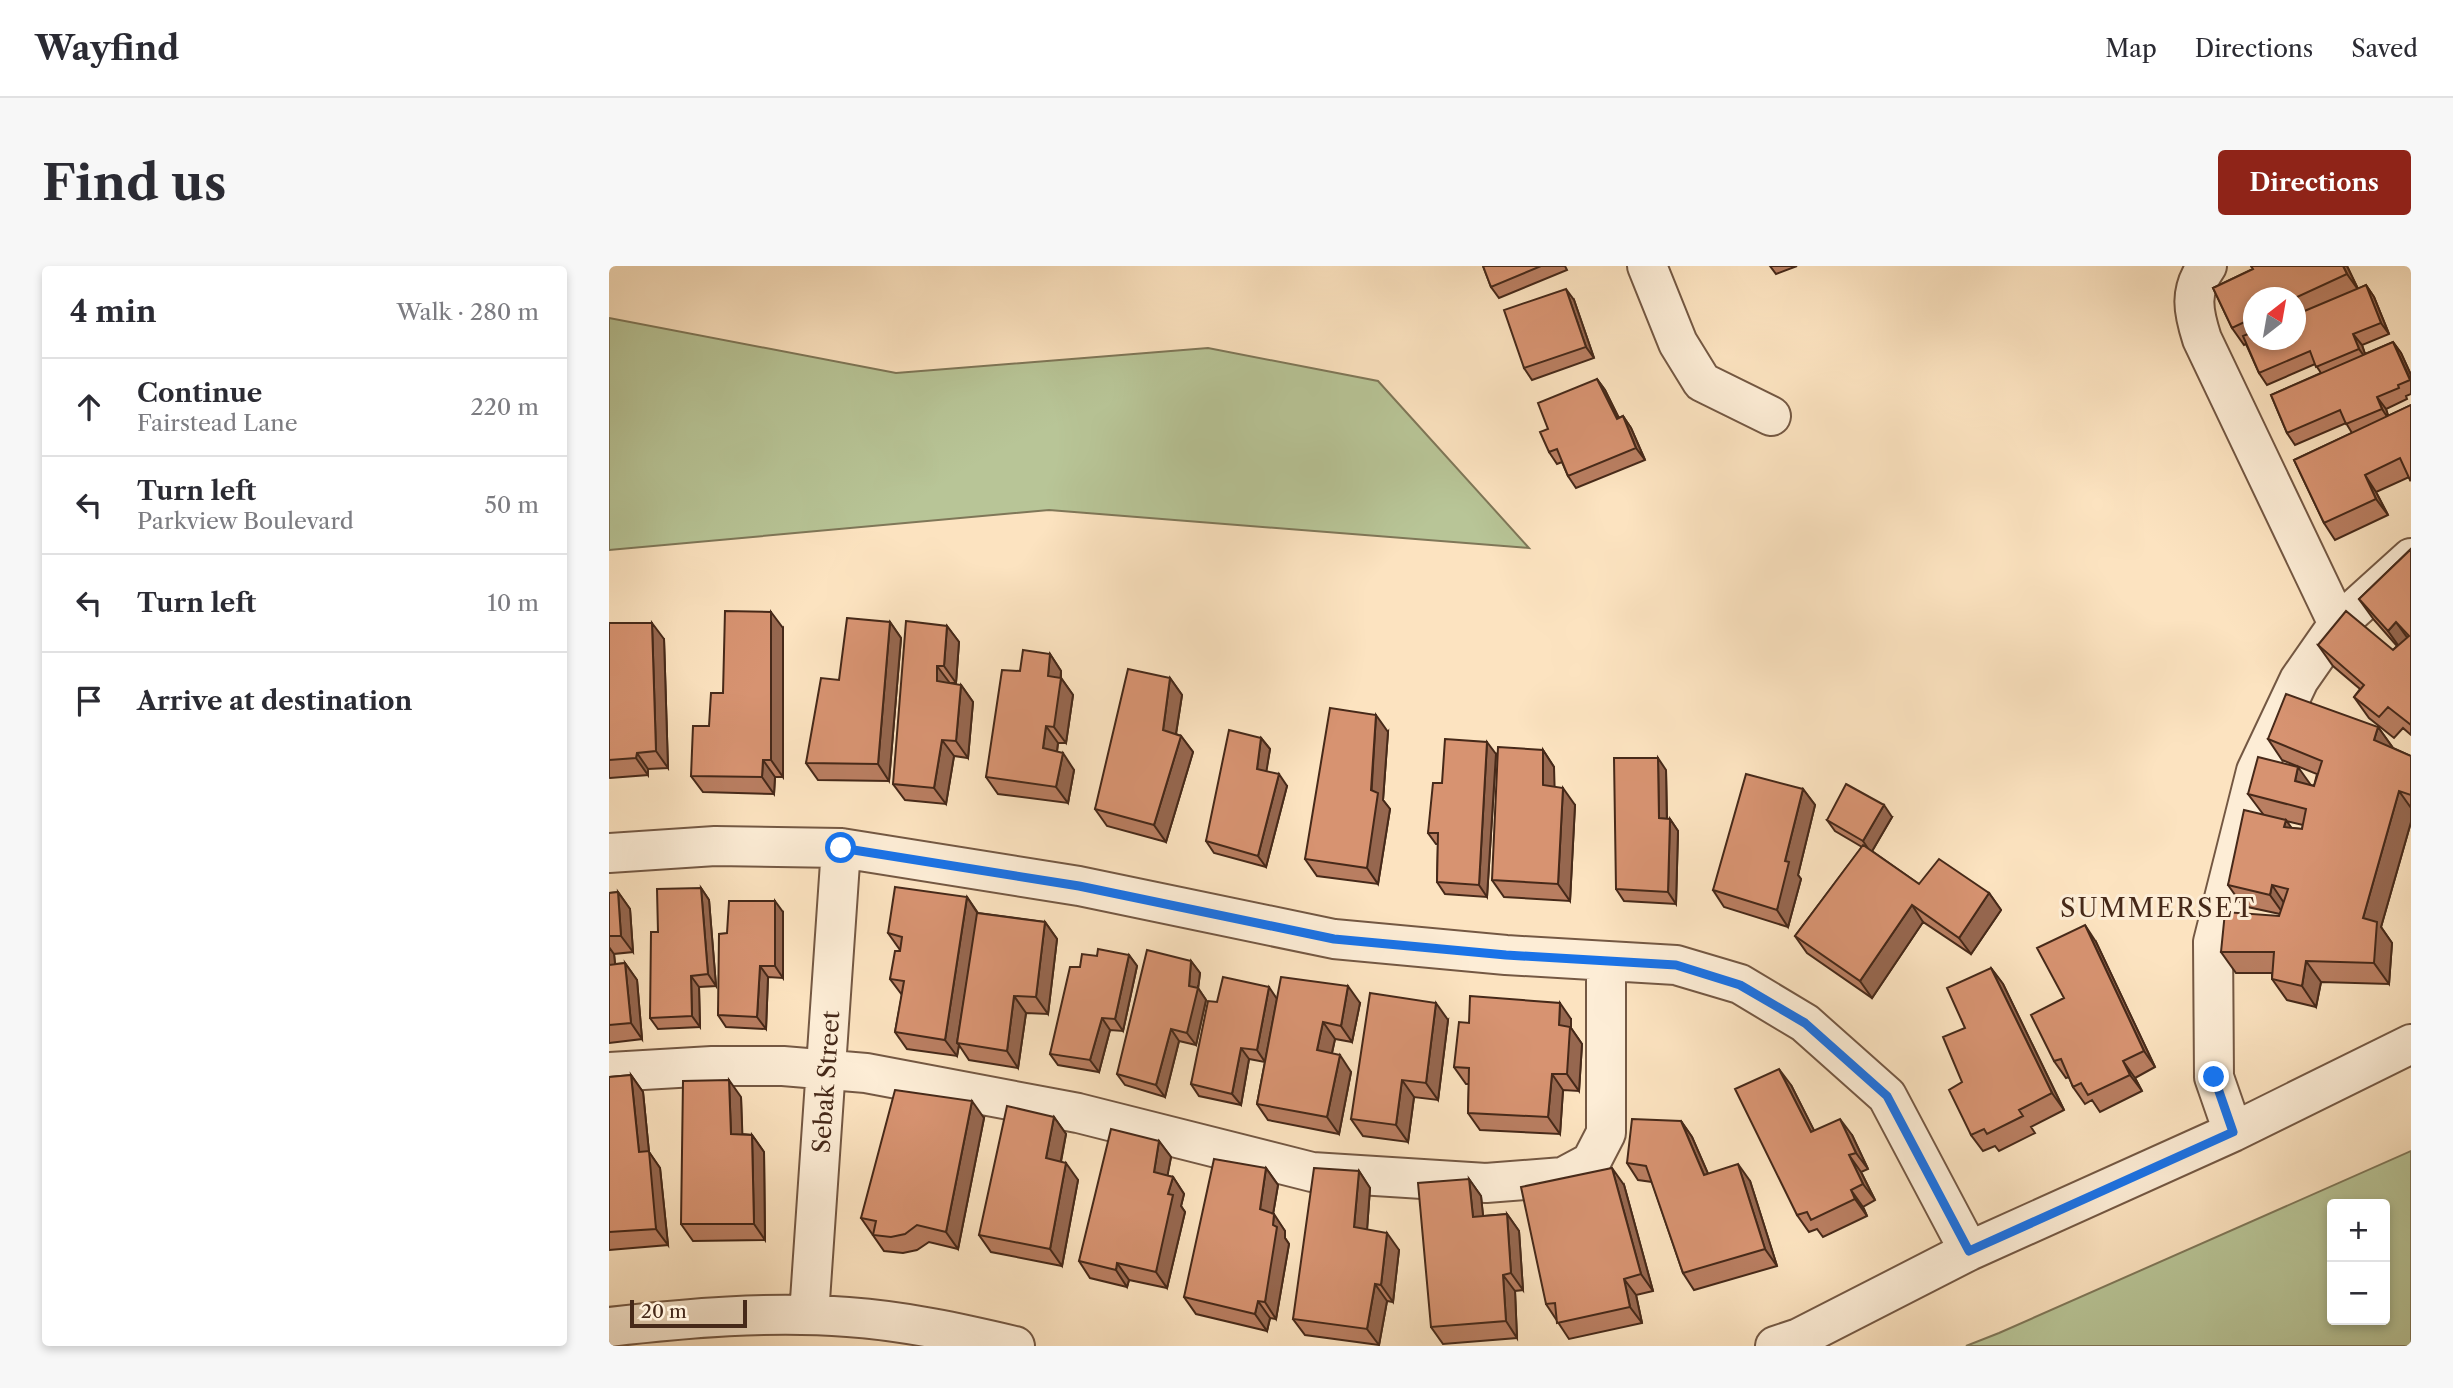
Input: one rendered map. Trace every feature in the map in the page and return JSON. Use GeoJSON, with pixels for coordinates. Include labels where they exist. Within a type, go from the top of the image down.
{"type":"FeatureCollection","features":[{"type":"Feature","properties":{"kind":"street"},"geometry":{"type":"LineString","coordinates":[[1647,266],[1678,343],[1702,382],[1771,416]]}},
{"type":"Feature","properties":{"kind":"street"},"geometry":{"type":"LineString","coordinates":[[2207,266],[2197,280],[2193,312],[2202,339],[2338,624]]}},
{"type":"Feature","properties":{"kind":"street"},"geometry":{"type":"LineString","coordinates":[[2233,1132],[2214,1077],[2213,942],[2256,771],[2299,680],[2338,624],[2411,558]]}},
{"type":"Feature","properties":{"kind":"street"},"geometry":{"type":"LineString","coordinates":[[609,853],[715,846],[841,848],[1079,886],[1334,939],[1506,955],[1676,965],[1740,985],[1805,1023],[1887,1096],[1969,1251]]}},
{"type":"Feature","properties":{"kind":"street","name":"Sebak Street"},"geometry":{"type":"LineString","coordinates":[[809,1315],[841,848]]}},
{"type":"Feature","properties":{"kind":"street"},"geometry":{"type":"LineString","coordinates":[[609,1072],[712,1066],[783,1066],[866,1073],[1077,1113],[1312,1172],[1486,1183],[1563,1177],[1591,1162],[1606,1133],[1606,961]]}},
{"type":"Feature","properties":{"kind":"street"},"geometry":{"type":"LineString","coordinates":[[1775,1346],[1799,1338],[1969,1251],[2233,1132],[2411,1044]]}},
{"type":"Feature","properties":{"kind":"street"},"geometry":{"type":"LineString","coordinates":[[609,1328],[677,1320],[809,1315],[851,1317],[940,1328],[1016,1346]]}},
{"type":"Feature","properties":{"kind":"green space"},"geometry":{"type":"Polygon","coordinates":[[[609,318],[896,373],[1208,348],[1378,381],[1529,548],[1049,510],[609,550],[609,318]]]}},
{"type":"Feature","properties":{"kind":"green space"},"geometry":{"type":"Polygon","coordinates":[[[2411,1151],[2411,1346],[1966,1346],[1999,1333],[2411,1151]]]}},
{"type":"Feature","properties":{"kind":"building"},"geometry":{"type":"Polygon","coordinates":[[[1483,266],[1541,266],[1491,287],[1483,266]]]}},
{"type":"Feature","properties":{"kind":"building"},"geometry":{"type":"Polygon","coordinates":[[[2251,266],[2343,266],[2347,274],[2306,293],[2306,287],[2243,287],[2243,323],[2232,328],[2213,288],[2253,269],[2251,266]]]}},
{"type":"Feature","properties":{"kind":"building"},"geometry":{"type":"Polygon","coordinates":[[[2366,285],[2381,323],[2353,334],[2359,349],[2316,367],[2310,351],[2259,373],[2249,350],[2306,350],[2306,310],[2366,285]]]}},
{"type":"Feature","properties":{"kind":"building"},"geometry":{"type":"Polygon","coordinates":[[[1566,289],[1586,347],[1524,368],[1504,310],[1566,289]]]}},
{"type":"Feature","properties":{"kind":"building"},"geometry":{"type":"Polygon","coordinates":[[[2393,342],[2410,380],[2377,397],[2382,409],[2346,424],[2340,410],[2287,433],[2271,395],[2393,342]]]}},
{"type":"Feature","properties":{"kind":"building"},"geometry":{"type":"Polygon","coordinates":[[[1597,379],[1617,419],[1623,416],[1636,448],[1568,476],[1557,449],[1549,452],[1540,432],[1548,429],[1538,403],[1597,379]]]}},
{"type":"Feature","properties":{"kind":"building"},"geometry":{"type":"Polygon","coordinates":[[[2411,405],[2411,479],[2400,458],[2365,475],[2376,499],[2324,523],[2294,460],[2411,405]]]}},
{"type":"Feature","properties":{"kind":"building"},"geometry":{"type":"Polygon","coordinates":[[[2411,549],[2411,725],[2388,707],[2379,717],[2354,697],[2364,685],[2318,645],[2346,611],[2393,650],[2409,636],[2396,622],[2388,631],[2359,599],[2411,549]]]}},
{"type":"Feature","properties":{"kind":"building"},"geometry":{"type":"Polygon","coordinates":[[[725,611],[771,612],[771,760],[763,760],[762,777],[691,776],[693,726],[709,726],[711,693],[723,693],[725,611]]]}},
{"type":"Feature","properties":{"kind":"building"},"geometry":{"type":"Polygon","coordinates":[[[847,618],[890,622],[878,764],[806,763],[821,678],[839,680],[847,618]]]}},
{"type":"Feature","properties":{"kind":"building"},"geometry":{"type":"Polygon","coordinates":[[[906,621],[947,626],[944,666],[937,666],[937,681],[961,685],[956,741],[942,740],[934,788],[893,784],[906,621]]]}},
{"type":"Feature","properties":{"kind":"building"},"geometry":{"type":"Polygon","coordinates":[[[609,623],[652,623],[656,751],[637,753],[636,758],[609,760],[609,623]]]}},
{"type":"Feature","properties":{"kind":"building"},"geometry":{"type":"Polygon","coordinates":[[[1023,650],[1050,654],[1048,676],[1061,678],[1054,727],[1046,726],[1043,748],[1063,753],[1056,787],[986,777],[1002,670],[1020,671],[1023,650]]]}},
{"type":"Feature","properties":{"kind":"building"},"geometry":{"type":"Polygon","coordinates":[[[1128,669],[1170,678],[1163,730],[1181,736],[1154,825],[1095,809],[1128,669]]]}},
{"type":"Feature","properties":{"kind":"building"},"geometry":{"type":"Polygon","coordinates":[[[2286,694],[2378,727],[2374,740],[2411,756],[2411,795],[2399,791],[2363,918],[2377,922],[2374,963],[2306,961],[2302,986],[2272,979],[2274,952],[2221,952],[2225,912],[2279,916],[2288,889],[2272,885],[2270,895],[2228,885],[2244,810],[2286,820],[2284,827],[2302,829],[2306,809],[2248,794],[2258,757],[2298,767],[2295,781],[2314,786],[2322,761],[2268,739],[2286,694]]]}},
{"type":"Feature","properties":{"kind":"building"},"geometry":{"type":"Polygon","coordinates":[[[1330,708],[1376,715],[1371,790],[1378,793],[1367,868],[1305,859],[1330,708]]]}},
{"type":"Feature","properties":{"kind":"building"},"geometry":{"type":"Polygon","coordinates":[[[1229,730],[1261,738],[1257,769],[1279,774],[1258,856],[1206,841],[1229,730]]]}},
{"type":"Feature","properties":{"kind":"building"},"geometry":{"type":"Polygon","coordinates":[[[1445,739],[1487,742],[1479,885],[1437,882],[1438,833],[1428,833],[1433,783],[1442,783],[1445,739]]]}},
{"type":"Feature","properties":{"kind":"building"},"geometry":{"type":"Polygon","coordinates":[[[1498,747],[1543,750],[1543,785],[1563,788],[1558,884],[1492,880],[1498,747]]]}},
{"type":"Feature","properties":{"kind":"building"},"geometry":{"type":"Polygon","coordinates":[[[1614,758],[1658,758],[1659,818],[1670,819],[1668,892],[1616,889],[1614,758]]]}},
{"type":"Feature","properties":{"kind":"building"},"geometry":{"type":"Polygon","coordinates":[[[1746,774],[1803,789],[1785,861],[1789,862],[1777,910],[1713,890],[1746,774]]]}},
{"type":"Feature","properties":{"kind":"building"},"geometry":{"type":"Polygon","coordinates":[[[1846,784],[1884,805],[1863,841],[1827,820],[1846,784]]]}},
{"type":"Feature","properties":{"kind":"building"},"geometry":{"type":"Polygon","coordinates":[[[1863,845],[1919,884],[1939,859],[1989,893],[1959,938],[1912,905],[1860,981],[1795,936],[1863,845]]]}},
{"type":"Feature","properties":{"kind":"building"},"geometry":{"type":"Polygon","coordinates":[[[895,887],[967,897],[945,1040],[895,1032],[904,981],[890,979],[895,951],[900,951],[902,937],[888,933],[895,887]]]}},
{"type":"Feature","properties":{"kind":"building"},"geometry":{"type":"Polygon","coordinates":[[[701,888],[708,974],[691,976],[692,1016],[650,1018],[651,932],[658,932],[657,889],[701,888]]]}},
{"type":"Feature","properties":{"kind":"building"},"geometry":{"type":"Polygon","coordinates":[[[618,892],[621,936],[609,936],[609,893],[618,892]]]}},
{"type":"Feature","properties":{"kind":"building"},"geometry":{"type":"Polygon","coordinates":[[[729,901],[775,901],[775,966],[760,966],[757,1017],[718,1015],[719,934],[727,933],[729,901]]]}},
{"type":"Feature","properties":{"kind":"building"},"geometry":{"type":"Polygon","coordinates":[[[977,913],[1045,922],[1036,997],[1014,996],[1007,1051],[957,1043],[977,913]]]}},
{"type":"Feature","properties":{"kind":"building"},"geometry":{"type":"Polygon","coordinates":[[[2085,925],[2144,1051],[2123,1061],[2130,1075],[2088,1095],[2081,1083],[2073,1087],[2061,1059],[2054,1061],[2031,1015],[2064,998],[2037,948],[2085,925]]]}},
{"type":"Feature","properties":{"kind":"building"},"geometry":{"type":"Polygon","coordinates":[[[1098,949],[1129,955],[1115,1019],[1102,1018],[1090,1060],[1050,1054],[1070,967],[1080,967],[1082,954],[1097,956],[1098,949]]]}},
{"type":"Feature","properties":{"kind":"building"},"geometry":{"type":"Polygon","coordinates":[[[1147,950],[1191,961],[1189,986],[1198,988],[1187,1033],[1171,1029],[1156,1085],[1117,1074],[1147,950]]]}},
{"type":"Feature","properties":{"kind":"building"},"geometry":{"type":"Polygon","coordinates":[[[625,963],[631,1023],[609,1025],[609,965],[625,963]]]}},
{"type":"Feature","properties":{"kind":"building"},"geometry":{"type":"Polygon","coordinates":[[[1991,968],[2052,1093],[2019,1110],[2023,1116],[1987,1134],[1984,1129],[1971,1135],[1949,1090],[1962,1082],[1943,1037],[1965,1028],[1947,988],[1991,968]]]}},
{"type":"Feature","properties":{"kind":"building"},"geometry":{"type":"Polygon","coordinates":[[[1223,977],[1269,987],[1257,1050],[1241,1048],[1232,1094],[1191,1084],[1208,1001],[1217,1002],[1223,977]]]}},
{"type":"Feature","properties":{"kind":"building"},"geometry":{"type":"Polygon","coordinates":[[[1281,977],[1348,986],[1341,1026],[1323,1022],[1317,1050],[1340,1055],[1327,1117],[1257,1104],[1281,977]]]}},
{"type":"Feature","properties":{"kind":"building"},"geometry":{"type":"Polygon","coordinates":[[[1370,993],[1436,1003],[1426,1083],[1402,1080],[1396,1125],[1351,1119],[1370,993]]]}},
{"type":"Feature","properties":{"kind":"building"},"geometry":{"type":"Polygon","coordinates":[[[1470,996],[1560,1003],[1559,1025],[1570,1027],[1567,1074],[1552,1074],[1548,1117],[1468,1113],[1469,1068],[1454,1067],[1459,1022],[1469,1023],[1470,996]]]}},
{"type":"Feature","properties":{"kind":"building"},"geometry":{"type":"Polygon","coordinates":[[[1779,1069],[1811,1132],[1840,1119],[1856,1153],[1849,1155],[1863,1184],[1851,1190],[1855,1199],[1811,1220],[1807,1212],[1797,1215],[1735,1089],[1779,1069]]]}},
{"type":"Feature","properties":{"kind":"building"},"geometry":{"type":"Polygon","coordinates":[[[631,1075],[639,1152],[649,1151],[656,1229],[609,1232],[609,1077],[631,1075]]]}},
{"type":"Feature","properties":{"kind":"building"},"geometry":{"type":"Polygon","coordinates":[[[729,1080],[731,1134],[752,1135],[754,1224],[681,1224],[683,1081],[729,1080]]]}},
{"type":"Feature","properties":{"kind":"building"},"geometry":{"type":"Polygon","coordinates":[[[895,1090],[972,1101],[946,1232],[917,1225],[905,1234],[891,1237],[873,1235],[876,1221],[861,1218],[895,1090]]]}},
{"type":"Feature","properties":{"kind":"building"},"geometry":{"type":"Polygon","coordinates":[[[1007,1106],[1054,1117],[1046,1158],[1066,1163],[1050,1249],[979,1235],[1007,1106]]]}},
{"type":"Feature","properties":{"kind":"building"},"geometry":{"type":"Polygon","coordinates":[[[1632,1119],[1681,1121],[1704,1175],[1738,1164],[1765,1249],[1683,1273],[1646,1166],[1627,1163],[1632,1119]]]}},
{"type":"Feature","properties":{"kind":"building"},"geometry":{"type":"Polygon","coordinates":[[[1111,1129],[1159,1141],[1154,1172],[1173,1177],[1168,1194],[1173,1195],[1156,1272],[1117,1263],[1116,1270],[1079,1261],[1111,1129]]]}},
{"type":"Feature","properties":{"kind":"building"},"geometry":{"type":"Polygon","coordinates":[[[1214,1159],[1266,1168],[1260,1209],[1274,1214],[1273,1225],[1277,1227],[1265,1302],[1258,1301],[1255,1314],[1184,1297],[1214,1159]]]}},
{"type":"Feature","properties":{"kind":"building"},"geometry":{"type":"Polygon","coordinates":[[[1314,1168],[1359,1171],[1354,1227],[1387,1233],[1381,1285],[1375,1284],[1367,1329],[1293,1319],[1314,1168]]]}},
{"type":"Feature","properties":{"kind":"building"},"geometry":{"type":"Polygon","coordinates":[[[1612,1168],[1641,1274],[1624,1279],[1630,1307],[1557,1323],[1555,1303],[1546,1304],[1521,1187],[1612,1168]]]}},
{"type":"Feature","properties":{"kind":"building"},"geometry":{"type":"Polygon","coordinates":[[[1469,1179],[1473,1217],[1507,1214],[1511,1273],[1503,1275],[1506,1321],[1431,1327],[1418,1183],[1469,1179]]]}},
{"type":"Feature","properties":{"kind":"district","name":"SUMMERSET"},"geometry":{"type":"Point","coordinates":[2158,908]}},
{"type":"Feature","properties":{"kind":"route"},"geometry":{"type":"LineString","coordinates":[[841,848],[1079,886],[1334,939],[1506,955],[1676,965],[1740,985],[1805,1023],[1887,1096],[1969,1251],[2233,1132],[2214,1077]]}}]}
